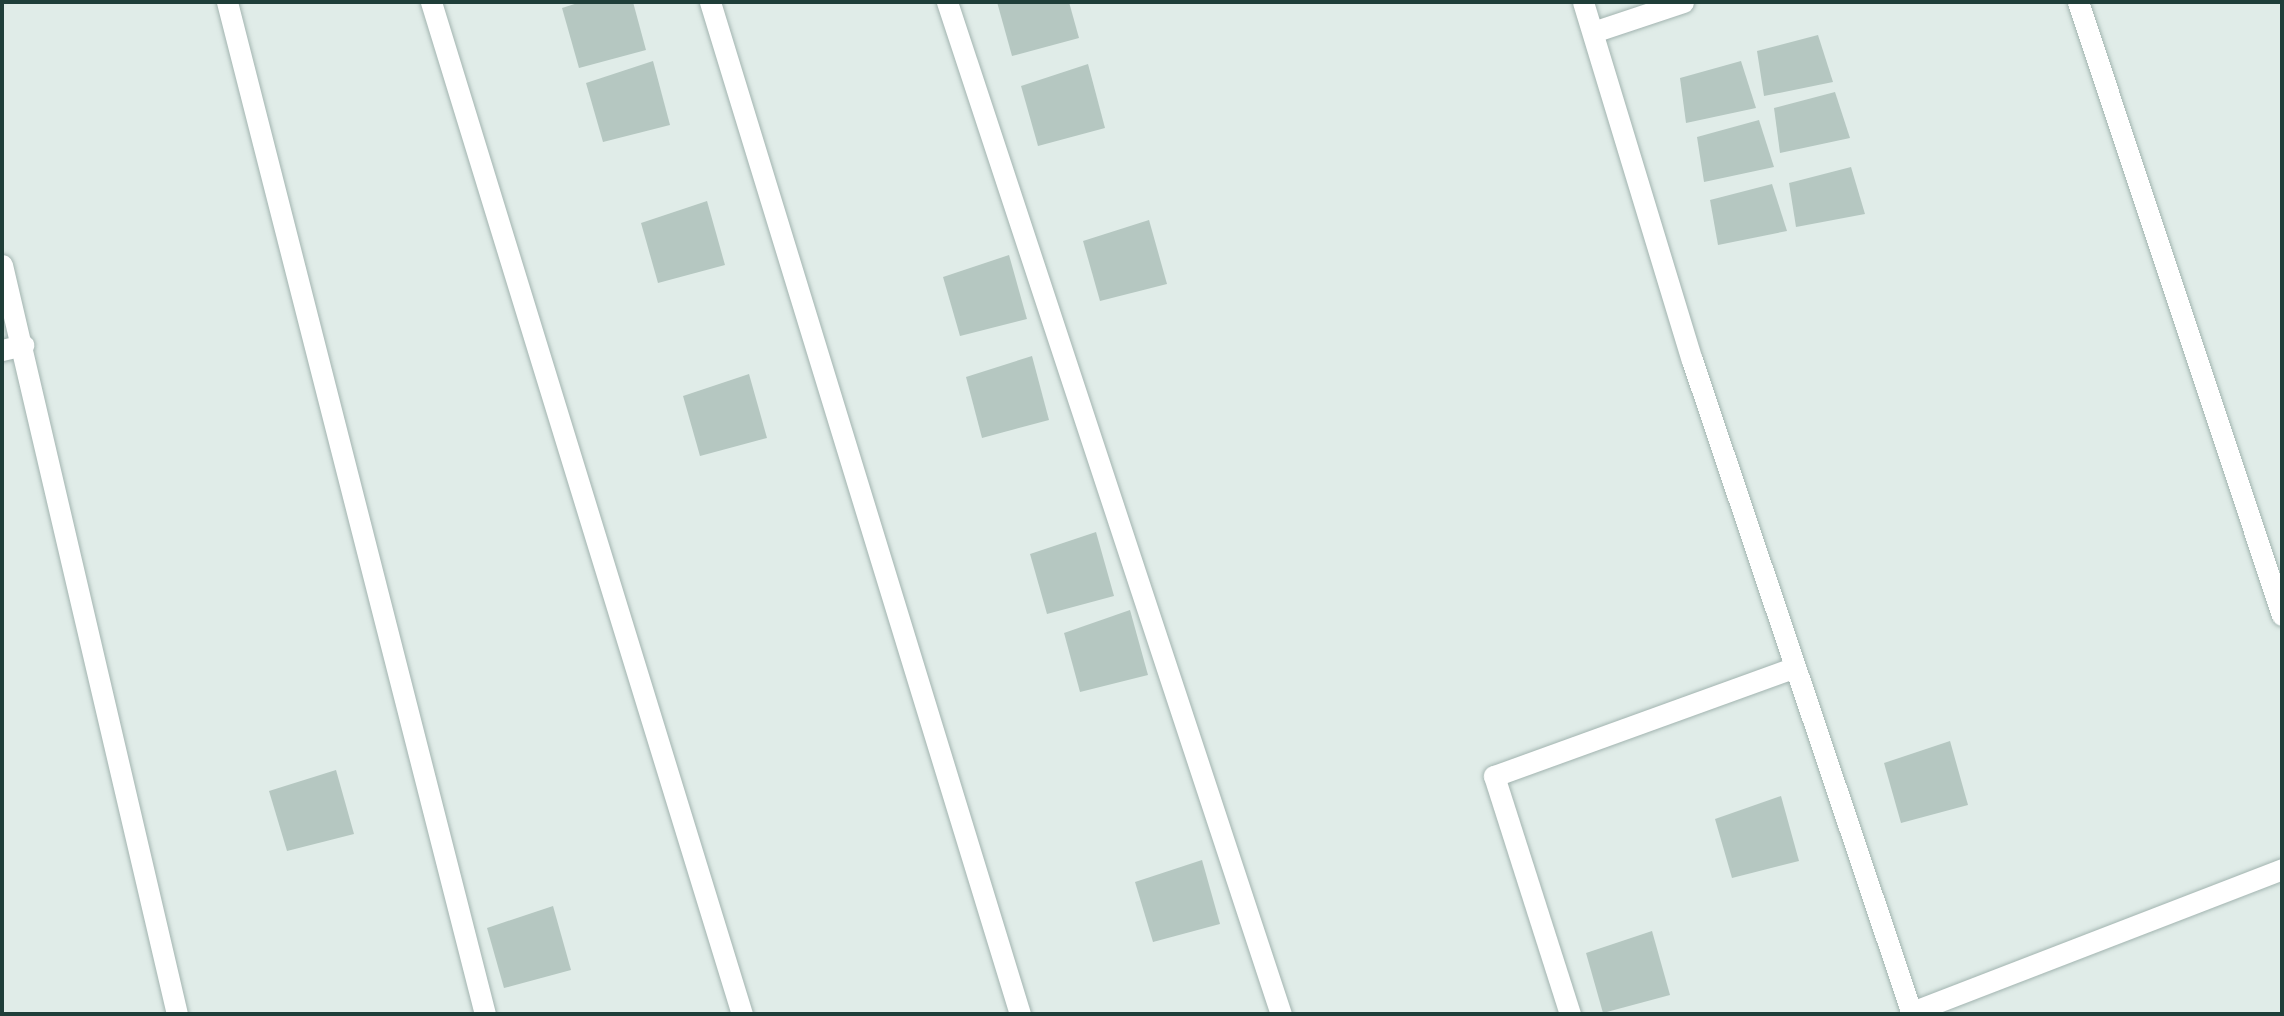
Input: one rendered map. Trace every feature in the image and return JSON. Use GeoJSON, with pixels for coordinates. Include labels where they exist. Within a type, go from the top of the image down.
{"type":"FeatureCollection","features":[{"type":"Feature","properties":{"kind":"street"},"geometry":{"type":"LineString","coordinates":[[227,2],[485,1014]]}},
{"type":"Feature","properties":{"kind":"street"},"geometry":{"type":"LineString","coordinates":[[431,2],[742,1014]]}},
{"type":"Feature","properties":{"kind":"street"},"geometry":{"type":"LineString","coordinates":[[709,2],[1020,1014]]}},
{"type":"Feature","properties":{"kind":"street"},"geometry":{"type":"LineString","coordinates":[[947,2],[1281,1014]]}},
{"type":"Feature","properties":{"kind":"street"},"geometry":{"type":"LineString","coordinates":[[1583,2],[1692,360],[1912,1013],[2282,869]]}},
{"type":"Feature","properties":{"kind":"street"},"geometry":{"type":"LineString","coordinates":[[1593,32],[1683,2]]}},
{"type":"Feature","properties":{"kind":"street"},"geometry":{"type":"LineString","coordinates":[[2078,2],[2282,615]]}},
{"type":"Feature","properties":{"kind":"street"},"geometry":{"type":"LineString","coordinates":[[2,265],[23,345],[177,1014]]}},
{"type":"Feature","properties":{"kind":"street"},"geometry":{"type":"LineString","coordinates":[[2,350],[23,345]]}},
{"type":"Feature","properties":{"kind":"street"},"geometry":{"type":"LineString","coordinates":[[1570,1014],[1494,776],[1795,667]]}},
{"type":"Feature","properties":{"kind":"building"},"geometry":{"type":"Polygon","coordinates":[[[581,2],[633,2],[646,50],[579,68],[562,8],[581,2]]]}},
{"type":"Feature","properties":{"kind":"building"},"geometry":{"type":"Polygon","coordinates":[[[997,2],[1069,2],[1079,38],[1012,56],[997,2]]]}},
{"type":"Feature","properties":{"kind":"building"},"geometry":{"type":"Polygon","coordinates":[[[1818,35],[1833,82],[1764,96],[1757,51],[1818,35]]]}},
{"type":"Feature","properties":{"kind":"building"},"geometry":{"type":"Polygon","coordinates":[[[653,61],[670,125],[603,142],[586,83],[653,61]]]}},
{"type":"Feature","properties":{"kind":"building"},"geometry":{"type":"Polygon","coordinates":[[[1741,61],[1756,108],[1686,123],[1680,78],[1741,61]]]}},
{"type":"Feature","properties":{"kind":"building"},"geometry":{"type":"Polygon","coordinates":[[[1088,64],[1105,128],[1038,146],[1021,86],[1088,64]]]}},
{"type":"Feature","properties":{"kind":"building"},"geometry":{"type":"Polygon","coordinates":[[[1835,92],[1850,138],[1780,153],[1774,108],[1835,92]]]}},
{"type":"Feature","properties":{"kind":"building"},"geometry":{"type":"Polygon","coordinates":[[[1759,120],[1774,167],[1704,182],[1697,137],[1759,120]]]}},
{"type":"Feature","properties":{"kind":"building"},"geometry":{"type":"Polygon","coordinates":[[[1851,167],[1865,214],[1796,227],[1789,183],[1851,167]]]}},
{"type":"Feature","properties":{"kind":"building"},"geometry":{"type":"Polygon","coordinates":[[[1772,184],[1787,231],[1718,245],[1710,200],[1772,184]]]}},
{"type":"Feature","properties":{"kind":"building"},"geometry":{"type":"Polygon","coordinates":[[[707,201],[725,265],[658,283],[641,223],[707,201]]]}},
{"type":"Feature","properties":{"kind":"building"},"geometry":{"type":"Polygon","coordinates":[[[1149,220],[1167,284],[1100,301],[1083,241],[1149,220]]]}},
{"type":"Feature","properties":{"kind":"building"},"geometry":{"type":"Polygon","coordinates":[[[1009,255],[1027,319],[960,336],[943,277],[1009,255]]]}},
{"type":"Feature","properties":{"kind":"building"},"geometry":{"type":"Polygon","coordinates":[[[1032,356],[1049,420],[982,438],[966,377],[1032,356]]]}},
{"type":"Feature","properties":{"kind":"building"},"geometry":{"type":"Polygon","coordinates":[[[749,374],[767,438],[700,456],[683,396],[749,374]]]}},
{"type":"Feature","properties":{"kind":"building"},"geometry":{"type":"Polygon","coordinates":[[[1096,532],[1114,596],[1047,614],[1030,554],[1096,532]]]}},
{"type":"Feature","properties":{"kind":"building"},"geometry":{"type":"Polygon","coordinates":[[[1130,610],[1148,675],[1080,692],[1064,633],[1130,610]]]}},
{"type":"Feature","properties":{"kind":"building"},"geometry":{"type":"Polygon","coordinates":[[[1950,741],[1968,805],[1901,823],[1884,763],[1950,741]]]}},
{"type":"Feature","properties":{"kind":"building"},"geometry":{"type":"Polygon","coordinates":[[[336,770],[354,834],[287,851],[269,791],[336,770]]]}},
{"type":"Feature","properties":{"kind":"building"},"geometry":{"type":"Polygon","coordinates":[[[1781,796],[1799,861],[1732,878],[1715,819],[1781,796]]]}},
{"type":"Feature","properties":{"kind":"building"},"geometry":{"type":"Polygon","coordinates":[[[1202,860],[1220,924],[1153,942],[1135,882],[1202,860]]]}},
{"type":"Feature","properties":{"kind":"building"},"geometry":{"type":"Polygon","coordinates":[[[553,906],[571,970],[504,988],[487,928],[553,906]]]}},
{"type":"Feature","properties":{"kind":"building"},"geometry":{"type":"Polygon","coordinates":[[[1652,931],[1670,995],[1603,1013],[1586,953],[1652,931]]]}}]}
